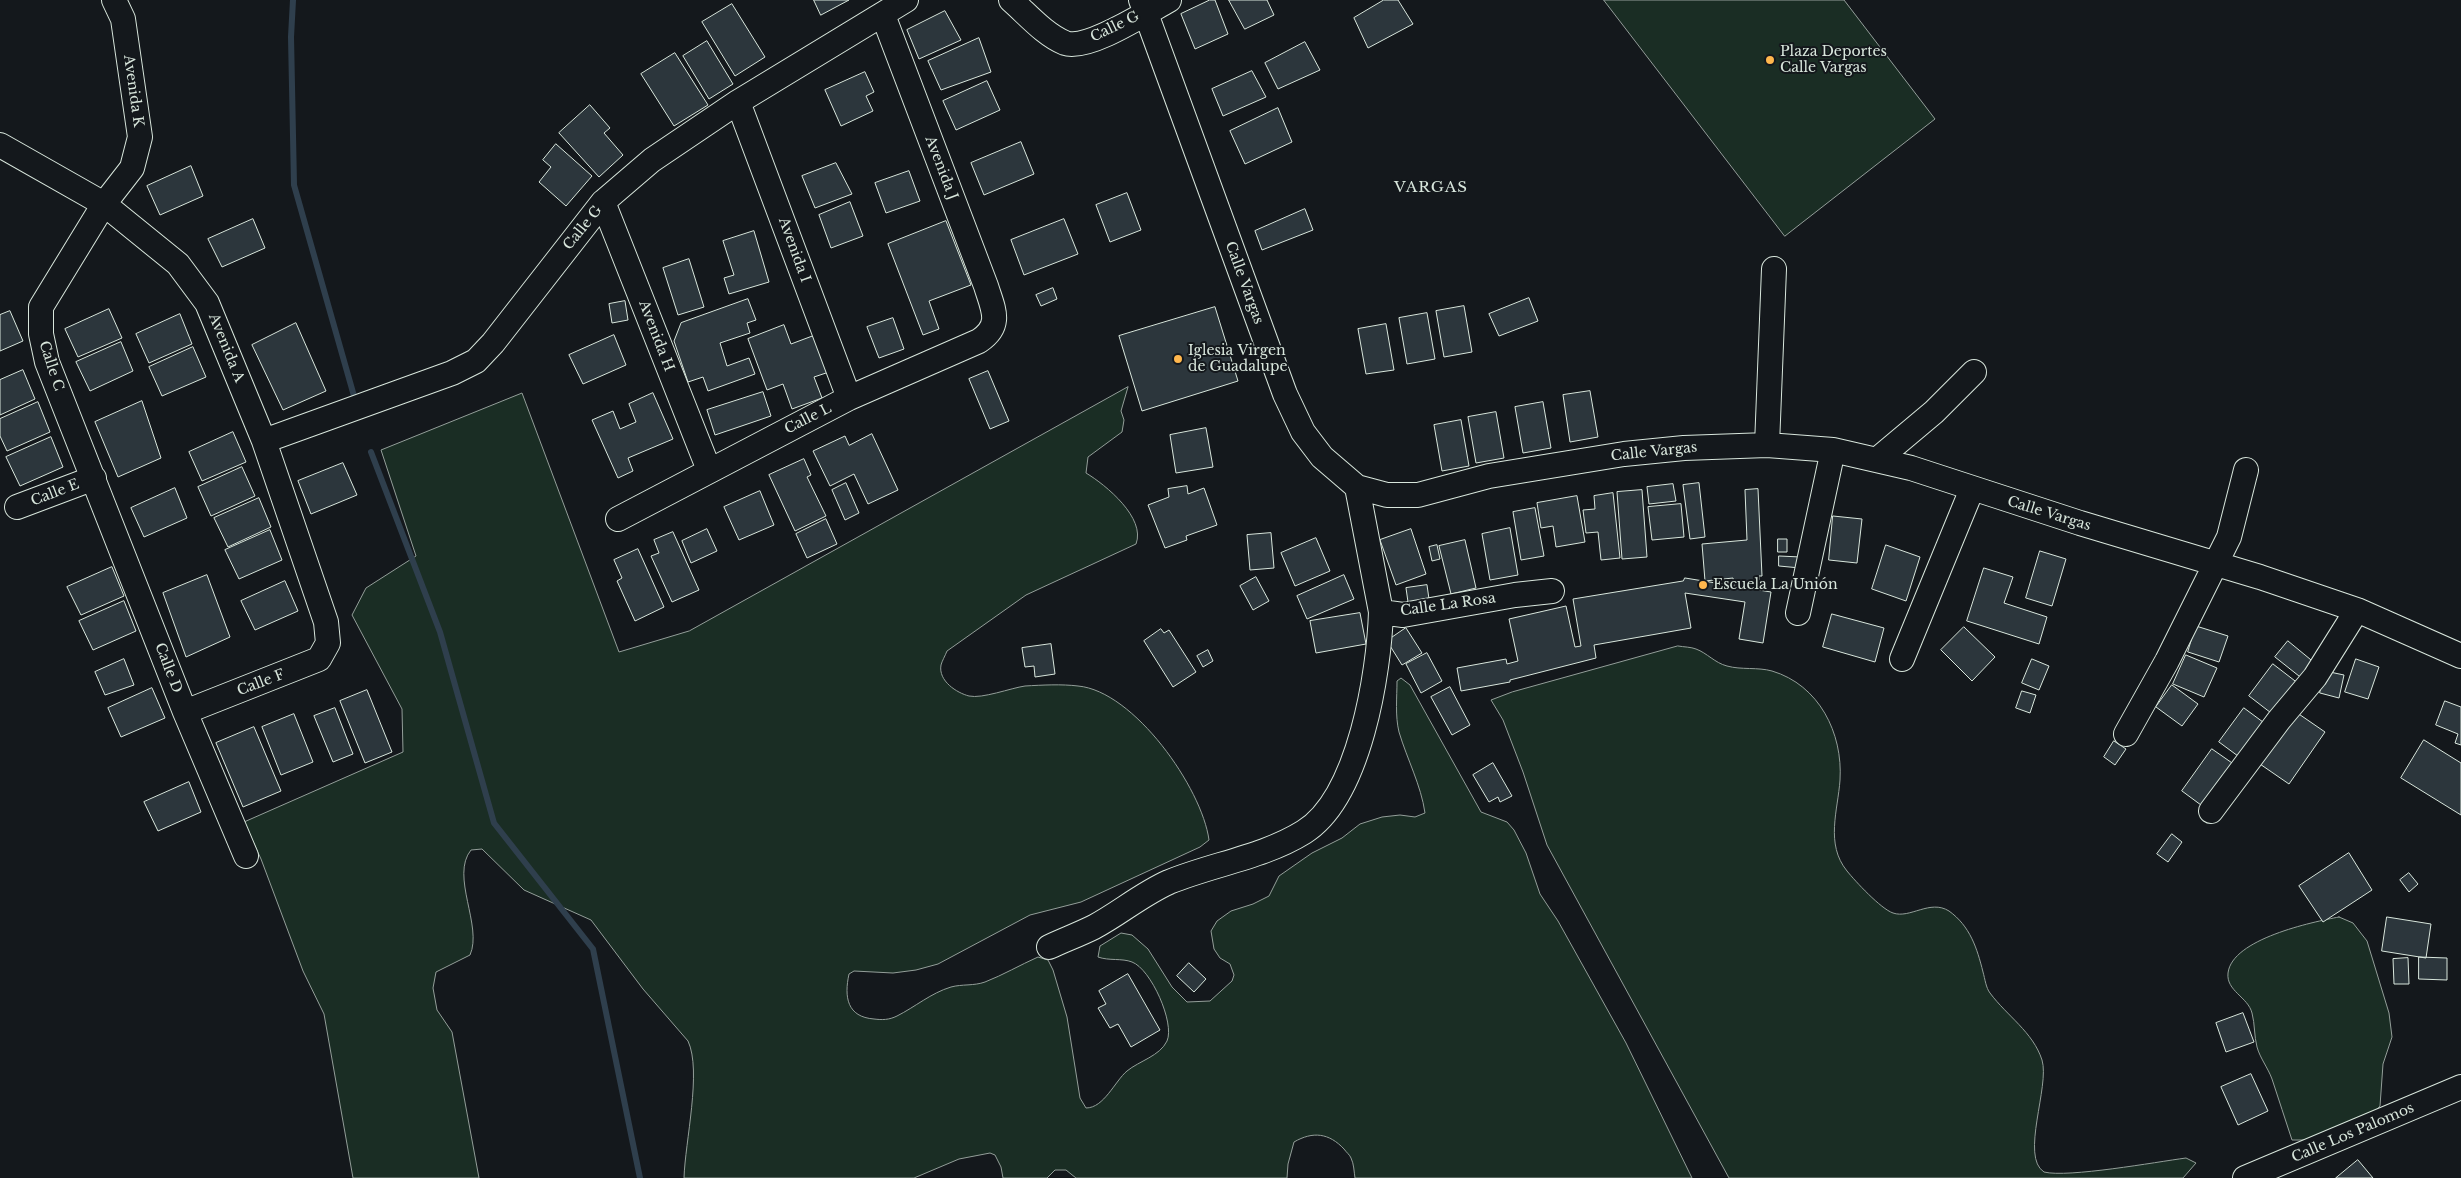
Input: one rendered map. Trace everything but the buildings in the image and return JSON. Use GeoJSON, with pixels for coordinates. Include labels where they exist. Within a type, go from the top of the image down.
{"type":"FeatureCollection","features":[{"type":"Feature","properties":{"kind":"street","name":"Avenida K"},"geometry":{"type":"LineString","coordinates":[[104,204],[132,168],[140,137],[123,19],[114,0]]}},
{"type":"Feature","properties":{"kind":"street","name":"Calle G"},"geometry":{"type":"LineString","coordinates":[[264,441],[452,373],[476,361],[493,343],[603,202],[652,160],[738,102],[906,0]]}},
{"type":"Feature","properties":{"kind":"street","name":"Calle G"},"geometry":{"type":"LineString","coordinates":[[1011,0],[1056,39],[1067,44],[1078,44],[1101,36],[1143,6]]}},
{"type":"Feature","properties":{"kind":"street"},"geometry":{"type":"LineString","coordinates":[[1143,6],[1169,0]]}},
{"type":"Feature","properties":{"kind":"street","name":"Calle Vargas"},"geometry":{"type":"LineString","coordinates":[[1143,6],[1285,394],[1303,432],[1322,457],[1357,486],[1387,494],[1418,495],[1489,476],[1624,454],[1684,448],[1766,445],[1833,450],[1878,459],[2357,610],[2461,656]]}},
{"type":"Feature","properties":{"kind":"street","name":"Avenida J"},"geometry":{"type":"LineString","coordinates":[[883,15],[986,286],[995,321]]}},
{"type":"Feature","properties":{"kind":"street","name":"Avenida I"},"geometry":{"type":"LineString","coordinates":[[738,102],[849,398]]}},
{"type":"Feature","properties":{"kind":"street","name":"Avenida A"},"geometry":{"type":"LineString","coordinates":[[0,145],[104,204],[178,264],[207,303],[264,441],[326,622],[328,643]]}},
{"type":"Feature","properties":{"kind":"street","name":"Avenida H"},"geometry":{"type":"LineString","coordinates":[[603,202],[709,470]]}},
{"type":"Feature","properties":{"kind":"street","name":"Calle C"},"geometry":{"type":"LineString","coordinates":[[94,478],[47,362],[41,334],[41,307],[104,204]]}},
{"type":"Feature","properties":{"kind":"street"},"geometry":{"type":"LineString","coordinates":[[1766,445],[1774,269]]}},
{"type":"Feature","properties":{"kind":"street","name":"Calle L"},"geometry":{"type":"LineString","coordinates":[[618,519],[849,398],[979,341],[990,334],[995,321]]}},
{"type":"Feature","properties":{"kind":"street"},"geometry":{"type":"LineString","coordinates":[[1878,459],[1934,412],[1974,372]]}},
{"type":"Feature","properties":{"kind":"street"},"geometry":{"type":"LineString","coordinates":[[1798,613],[1833,450]]}},
{"type":"Feature","properties":{"kind":"street"},"geometry":{"type":"LineString","coordinates":[[2126,734],[2229,538],[2246,470]]}},
{"type":"Feature","properties":{"kind":"street","name":"Calle E"},"geometry":{"type":"LineString","coordinates":[[17,508],[94,478]]}},
{"type":"Feature","properties":{"kind":"street","name":"Calle D"},"geometry":{"type":"LineString","coordinates":[[94,478],[185,712],[246,856]]}},
{"type":"Feature","properties":{"kind":"street","name":"Calle La Rosa"},"geometry":{"type":"LineString","coordinates":[[1357,486],[1380,612],[1404,615],[1515,595],[1552,591]]}},
{"type":"Feature","properties":{"kind":"street"},"geometry":{"type":"LineString","coordinates":[[1902,659],[1972,489]]}},
{"type":"Feature","properties":{"kind":"street"},"geometry":{"type":"LineString","coordinates":[[2211,812],[2279,720],[2315,678],[2357,610]]}},
{"type":"Feature","properties":{"kind":"street"},"geometry":{"type":"LineString","coordinates":[[1049,947],[1095,926],[1168,883],[1281,844],[1306,831],[1327,811],[1344,781],[1359,743],[1374,678],[1380,612]]}},
{"type":"Feature","properties":{"kind":"street","name":"Calle F"},"geometry":{"type":"LineString","coordinates":[[185,712],[319,659],[328,643]]}},
{"type":"Feature","properties":{"kind":"street","name":"Calle Los Palomos"},"geometry":{"type":"LineString","coordinates":[[2245,1178],[2293,1169],[2461,1087]]}},
{"type":"Feature","properties":{"kind":"green space","name":"Plaza Deportes Calle Vargas"},"geometry":{"type":"Polygon","coordinates":[[[1604,0],[1844,0],[1935,119],[1785,236],[1604,0]]]}},
{"type":"Feature","properties":{"kind":"green space"},"geometry":{"type":"Polygon","coordinates":[[[1128,387],[1121,411],[1124,420],[1122,432],[1088,457],[1086,473],[1113,494],[1130,513],[1138,534],[1136,544],[1026,595],[947,651],[941,663],[941,671],[942,676],[949,685],[969,696],[989,695],[1025,686],[1072,685],[1099,692],[1121,705],[1142,723],[1162,745],[1179,770],[1204,819],[1209,840],[1200,847],[1081,902],[1030,915],[938,964],[916,970],[893,973],[854,971],[849,974],[847,990],[853,1010],[865,1017],[880,1020],[891,1018],[944,990],[955,986],[985,982],[1038,957],[1048,960],[1053,970],[1067,1017],[1080,1098],[1086,1108],[1098,1104],[1127,1071],[1164,1046],[1169,1033],[1168,1022],[1160,997],[1147,975],[1132,962],[1098,957],[1100,946],[1121,933],[1132,935],[1148,949],[1172,987],[1187,1002],[1210,1001],[1232,981],[1234,975],[1230,964],[1220,958],[1214,949],[1211,931],[1217,921],[1231,911],[1253,904],[1269,896],[1279,876],[1312,853],[1342,838],[1360,824],[1382,817],[1400,815],[1415,817],[1425,813],[1414,772],[1399,732],[1397,681],[1401,678],[1410,685],[1481,812],[1507,822],[1514,830],[1526,853],[1540,894],[1558,921],[1626,1043],[1692,1178],[1355,1178],[1352,1160],[1344,1149],[1327,1137],[1314,1135],[1294,1142],[1288,1164],[1287,1178],[1076,1178],[1066,1170],[1055,1170],[1047,1178],[1003,1178],[1001,1167],[995,1155],[990,1153],[959,1159],[914,1178],[684,1178],[693,1088],[692,1054],[688,1041],[643,989],[591,920],[524,890],[482,849],[471,850],[465,861],[465,887],[473,930],[473,943],[470,955],[436,972],[433,988],[437,1010],[452,1032],[479,1178],[353,1178],[324,1014],[303,971],[261,859],[244,822],[403,752],[402,709],[352,615],[366,588],[416,556],[381,450],[522,393],[619,652],[689,631],[1128,387]]]}},
{"type":"Feature","properties":{"kind":"green space"},"geometry":{"type":"Polygon","coordinates":[[[1678,646],[1696,649],[1727,666],[1767,670],[1789,678],[1803,687],[1825,713],[1837,745],[1840,762],[1835,838],[1836,850],[1840,861],[1875,901],[1893,913],[1906,914],[1927,908],[1942,908],[1949,911],[1962,923],[1972,938],[1989,991],[2026,1033],[2038,1050],[2042,1060],[2042,1086],[2035,1137],[2035,1152],[2037,1164],[2044,1172],[2072,1173],[2186,1158],[2196,1163],[2183,1178],[1729,1178],[1547,845],[1523,772],[1503,720],[1491,700],[1512,692],[1678,646]]]}},
{"type":"Feature","properties":{"kind":"green space"},"geometry":{"type":"Polygon","coordinates":[[[2339,917],[2353,923],[2367,941],[2389,1013],[2392,1037],[2383,1064],[2380,1106],[2373,1114],[2311,1140],[2292,1140],[2272,1079],[2257,1047],[2254,1021],[2250,1007],[2230,985],[2228,973],[2233,961],[2243,951],[2258,942],[2293,928],[2339,917]]]}},
{"type":"Feature","properties":{"kind":"waterway"},"geometry":{"type":"LineString","coordinates":[[293,0],[291,37],[294,185],[354,396]]}},
{"type":"Feature","properties":{"kind":"waterway"},"geometry":{"type":"LineString","coordinates":[[371,452],[440,632],[494,823],[593,949],[640,1178]]}},
{"type":"Feature","properties":{"kind":"place","name":"Plaza Deportes Calle Vargas"},"geometry":{"type":"Point","coordinates":[1770,60]}},
{"type":"Feature","properties":{"kind":"place","name":"Iglesia Virgen de Guadalupe"},"geometry":{"type":"Point","coordinates":[1178,359]}},
{"type":"Feature","properties":{"kind":"place","name":"Escuela La Unión"},"geometry":{"type":"Point","coordinates":[1703,585]}},
{"type":"Feature","properties":{"kind":"district","name":"VARGAS"},"geometry":{"type":"Point","coordinates":[1431,188]}}]}
